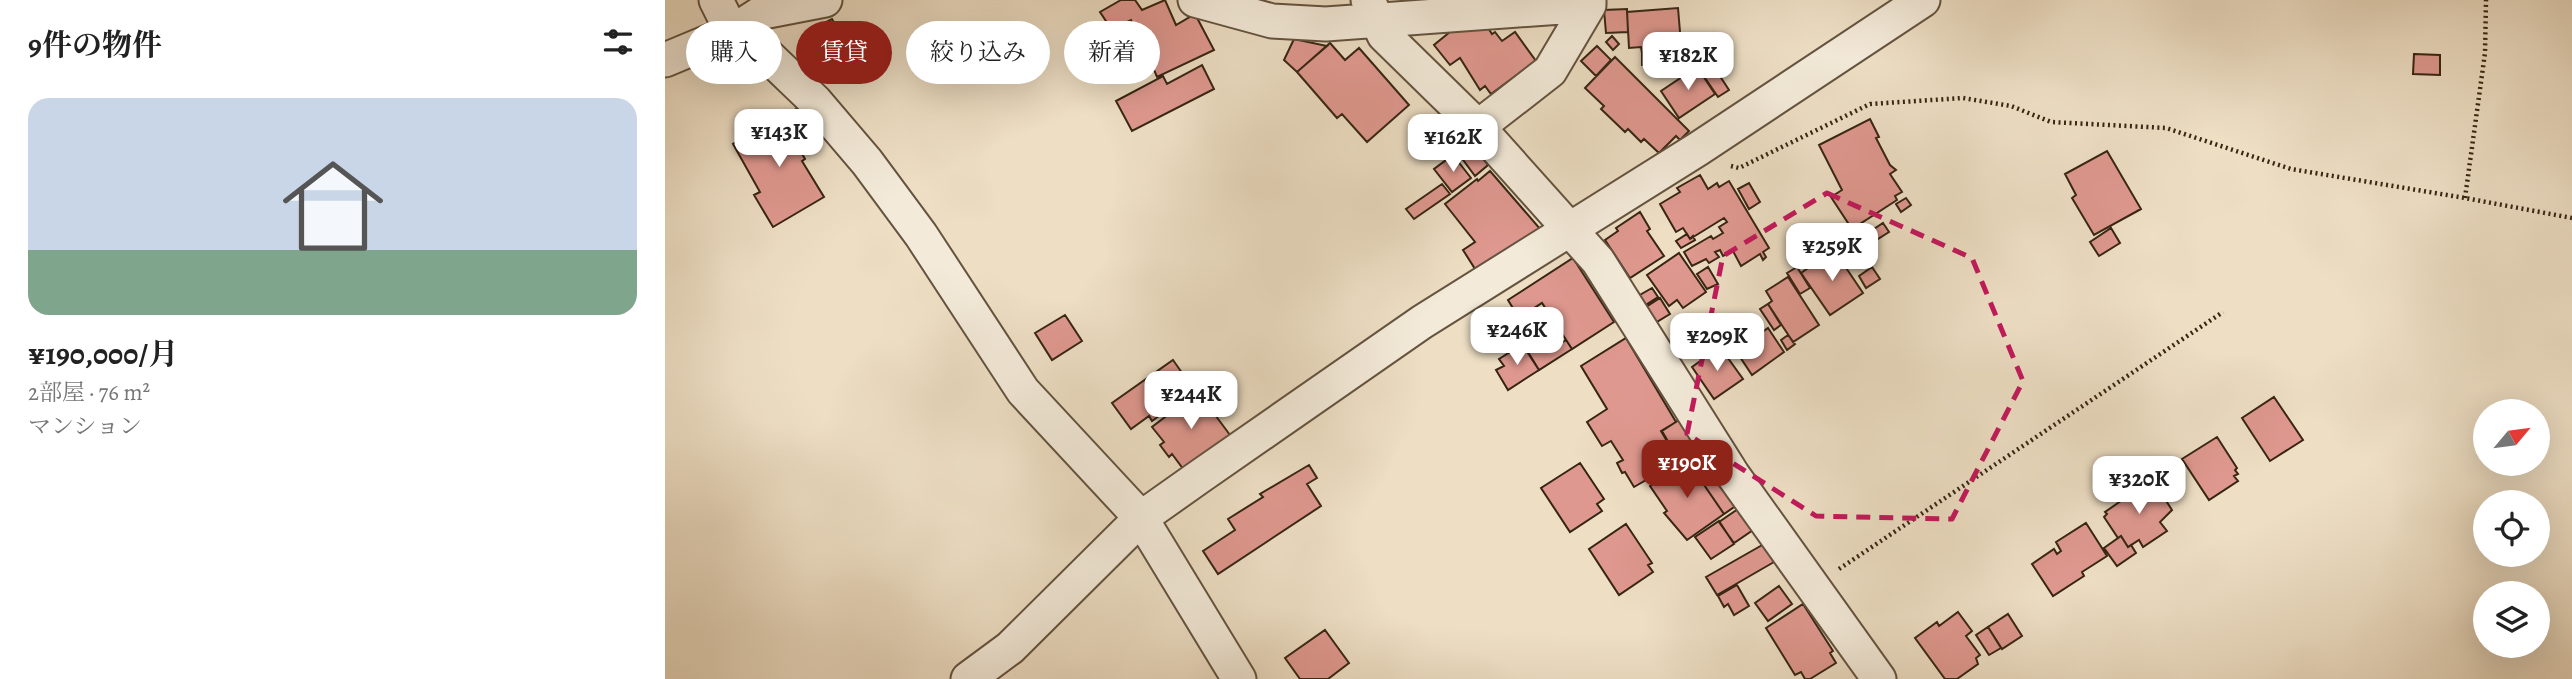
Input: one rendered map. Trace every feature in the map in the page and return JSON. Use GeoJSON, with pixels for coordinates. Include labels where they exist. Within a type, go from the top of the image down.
{"type":"FeatureCollection","features":[{"type":"Feature","properties":{"kind":"street"},"geometry":{"type":"LineString","coordinates":[[716,0],[726,21]]}},
{"type":"Feature","properties":{"kind":"street"},"geometry":{"type":"LineString","coordinates":[[749,21],[763,12],[825,0]]}},
{"type":"Feature","properties":{"kind":"street"},"geometry":{"type":"LineString","coordinates":[[1195,0],[1272,21],[1326,24],[1373,11],[1589,2]]}},
{"type":"Feature","properties":{"kind":"street"},"geometry":{"type":"LineString","coordinates":[[968,679],[1010,648],[1141,518],[1422,322],[1698,149],[1923,0]]}},
{"type":"Feature","properties":{"kind":"street"},"geometry":{"type":"LineString","coordinates":[[1478,127],[1550,71],[1589,2]]}},
{"type":"Feature","properties":{"kind":"street"},"geometry":{"type":"LineString","coordinates":[[1373,11],[1384,35],[1478,127],[1598,261],[1733,475],[1875,678]]}},
{"type":"Feature","properties":{"kind":"street"},"geometry":{"type":"LineString","coordinates":[[665,60],[686,51]]}},
{"type":"Feature","properties":{"kind":"street"},"geometry":{"type":"LineString","coordinates":[[782,69],[867,162],[921,235],[1023,391],[1141,518],[1239,679]]}},
{"type":"Feature","properties":{"kind":"path"},"geometry":{"type":"LineString","coordinates":[[2465,198],[2485,53],[2486,0]]}},
{"type":"Feature","properties":{"kind":"path"},"geometry":{"type":"LineString","coordinates":[[1698,149],[1709,161],[1739,168],[1870,104],[1963,98],[2011,106],[2051,122],[2166,128],[2291,169],[2572,218]]}},
{"type":"Feature","properties":{"kind":"path"},"geometry":{"type":"LineString","coordinates":[[1812,587],[2223,313]]}},
{"type":"Feature","properties":{"kind":"highlighted area"},"geometry":{"type":"Polygon","coordinates":[[[1827,193],[1972,258],[2023,381],[1952,519],[1816,516],[1687,434],[1723,256],[1827,193]]]}},
{"type":"Feature","properties":{"kind":"building"},"geometry":{"type":"Polygon","coordinates":[[[1121,0],[1135,0],[1142,10],[1165,0],[1176,25],[1195,14],[1214,50],[1160,76],[1160,21],[1106,21],[1100,12],[1121,0]]]}},
{"type":"Feature","properties":{"kind":"building"},"geometry":{"type":"Polygon","coordinates":[[[1678,8],[1681,44],[1661,46],[1662,51],[1642,53],[1641,47],[1629,48],[1627,12],[1678,8]]]}},
{"type":"Feature","properties":{"kind":"building"},"geometry":{"type":"Polygon","coordinates":[[[1627,9],[1628,32],[1606,33],[1604,10],[1627,9]]]}},
{"type":"Feature","properties":{"kind":"building"},"geometry":{"type":"Polygon","coordinates":[[[1456,27],[1488,28],[1502,41],[1515,32],[1536,61],[1491,94],[1485,86],[1480,90],[1460,58],[1450,65],[1434,45],[1456,27]]]}},
{"type":"Feature","properties":{"kind":"building"},"geometry":{"type":"Polygon","coordinates":[[[1612,36],[1619,44],[1613,50],[1606,42],[1612,36]]]}},
{"type":"Feature","properties":{"kind":"building"},"geometry":{"type":"Polygon","coordinates":[[[1294,39],[1327,46],[1297,72],[1284,60],[1294,39]]]}},
{"type":"Feature","properties":{"kind":"building"},"geometry":{"type":"Polygon","coordinates":[[[1330,43],[1345,60],[1359,48],[1409,105],[1367,142],[1342,114],[1337,118],[1297,72],[1330,43]]]}},
{"type":"Feature","properties":{"kind":"building"},"geometry":{"type":"Polygon","coordinates":[[[1597,46],[1611,60],[1596,76],[1581,61],[1597,46]]]}},
{"type":"Feature","properties":{"kind":"building"},"geometry":{"type":"Polygon","coordinates":[[[1662,51],[1662,63],[1642,65],[1642,53],[1662,51]]]}},
{"type":"Feature","properties":{"kind":"building"},"geometry":{"type":"Polygon","coordinates":[[[2414,54],[2440,55],[2440,75],[2413,74],[2414,54]]]}},
{"type":"Feature","properties":{"kind":"building"},"geometry":{"type":"Polygon","coordinates":[[[1615,57],[1689,131],[1680,140],[1676,136],[1659,153],[1644,139],[1641,142],[1628,129],[1625,132],[1601,109],[1604,106],[1585,88],[1615,57]]]}},
{"type":"Feature","properties":{"kind":"building"},"geometry":{"type":"Polygon","coordinates":[[[1712,64],[1729,90],[1718,97],[1701,72],[1712,64]]]}},
{"type":"Feature","properties":{"kind":"building"},"geometry":{"type":"Polygon","coordinates":[[[1202,65],[1214,89],[1132,131],[1116,101],[1148,84],[1160,84],[1160,78],[1163,76],[1167,84],[1202,65]]]}},
{"type":"Feature","properties":{"kind":"building"},"geometry":{"type":"Polygon","coordinates":[[[1697,67],[1715,94],[1679,118],[1661,91],[1697,67]]]}},
{"type":"Feature","properties":{"kind":"building"},"geometry":{"type":"Polygon","coordinates":[[[796,109],[806,127],[791,135],[805,159],[802,161],[824,197],[773,227],[754,195],[760,192],[733,144],[796,109]]]}},
{"type":"Feature","properties":{"kind":"building"},"geometry":{"type":"Polygon","coordinates":[[[1870,119],[1879,137],[1876,138],[1890,165],[1896,170],[1890,174],[1902,192],[1895,196],[1897,200],[1852,229],[1831,197],[1842,190],[1819,145],[1870,119]]]}},
{"type":"Feature","properties":{"kind":"building"},"geometry":{"type":"Polygon","coordinates":[[[1471,143],[1488,165],[1475,176],[1458,153],[1471,143]]]}},
{"type":"Feature","properties":{"kind":"building"},"geometry":{"type":"Polygon","coordinates":[[[2107,151],[2141,209],[2094,235],[2072,198],[2076,195],[2065,174],[2107,151]]]}},
{"type":"Feature","properties":{"kind":"building"},"geometry":{"type":"Polygon","coordinates":[[[1453,155],[1471,178],[1452,192],[1434,169],[1453,155]]]}},
{"type":"Feature","properties":{"kind":"building"},"geometry":{"type":"Polygon","coordinates":[[[1490,171],[1541,230],[1477,272],[1463,250],[1475,242],[1445,204],[1490,171]]]}},
{"type":"Feature","properties":{"kind":"building"},"geometry":{"type":"Polygon","coordinates":[[[1700,175],[1708,189],[1717,183],[1719,187],[1729,181],[1769,248],[1763,252],[1766,257],[1763,260],[1760,254],[1741,266],[1733,251],[1723,256],[1720,250],[1715,252],[1719,257],[1709,263],[1706,259],[1692,266],[1684,252],[1711,236],[1713,239],[1723,233],[1719,227],[1727,222],[1724,218],[1690,239],[1683,228],[1676,232],[1660,204],[1680,192],[1677,188],[1700,175]]]}},
{"type":"Feature","properties":{"kind":"building"},"geometry":{"type":"Polygon","coordinates":[[[1749,183],[1760,202],[1749,209],[1738,189],[1749,183]]]}},
{"type":"Feature","properties":{"kind":"building"},"geometry":{"type":"Polygon","coordinates":[[[1442,184],[1450,194],[1414,219],[1406,209],[1442,184]]]}},
{"type":"Feature","properties":{"kind":"building"},"geometry":{"type":"Polygon","coordinates":[[[1906,198],[1911,205],[1901,212],[1896,204],[1906,198]]]}},
{"type":"Feature","properties":{"kind":"building"},"geometry":{"type":"Polygon","coordinates":[[[1640,212],[1650,229],[1647,231],[1664,256],[1630,278],[1605,240],[1618,231],[1616,228],[1640,212]]]}},
{"type":"Feature","properties":{"kind":"building"},"geometry":{"type":"Polygon","coordinates":[[[1883,223],[1889,232],[1870,244],[1865,235],[1883,223]]]}},
{"type":"Feature","properties":{"kind":"building"},"geometry":{"type":"Polygon","coordinates":[[[2111,228],[2120,243],[2099,256],[2090,242],[2111,228]]]}},
{"type":"Feature","properties":{"kind":"building"},"geometry":{"type":"Polygon","coordinates":[[[1687,234],[1690,239],[1693,236],[1695,240],[1681,248],[1676,241],[1687,234]]]}},
{"type":"Feature","properties":{"kind":"building"},"geometry":{"type":"Polygon","coordinates":[[[1679,253],[1706,292],[1683,308],[1677,300],[1669,306],[1647,275],[1679,253]]]}},
{"type":"Feature","properties":{"kind":"building"},"geometry":{"type":"Polygon","coordinates":[[[1836,253],[1863,293],[1830,315],[1801,273],[1824,257],[1826,260],[1836,253]]]}},
{"type":"Feature","properties":{"kind":"building"},"geometry":{"type":"Polygon","coordinates":[[[1573,258],[1614,322],[1572,349],[1542,303],[1519,318],[1508,300],[1573,258]]]}},
{"type":"Feature","properties":{"kind":"building"},"geometry":{"type":"Polygon","coordinates":[[[1708,267],[1718,284],[1707,289],[1697,274],[1708,267]]]}},
{"type":"Feature","properties":{"kind":"building"},"geometry":{"type":"Polygon","coordinates":[[[1797,267],[1810,288],[1800,294],[1787,273],[1797,267]]]}},
{"type":"Feature","properties":{"kind":"building"},"geometry":{"type":"Polygon","coordinates":[[[1872,267],[1880,279],[1866,288],[1859,276],[1872,267]]]}},
{"type":"Feature","properties":{"kind":"building"},"geometry":{"type":"Polygon","coordinates":[[[1788,277],[1819,325],[1793,342],[1768,304],[1772,301],[1766,291],[1788,277]]]}},
{"type":"Feature","properties":{"kind":"building"},"geometry":{"type":"Polygon","coordinates":[[[1652,288],[1658,297],[1644,306],[1638,296],[1652,288]]]}},
{"type":"Feature","properties":{"kind":"building"},"geometry":{"type":"Polygon","coordinates":[[[1660,298],[1670,314],[1655,323],[1646,307],[1660,298]]]}},
{"type":"Feature","properties":{"kind":"building"},"geometry":{"type":"Polygon","coordinates":[[[1768,304],[1781,325],[1774,330],[1760,309],[1768,304]]]}},
{"type":"Feature","properties":{"kind":"building"},"geometry":{"type":"Polygon","coordinates":[[[1065,315],[1082,341],[1052,360],[1035,333],[1065,315]]]}},
{"type":"Feature","properties":{"kind":"building"},"geometry":{"type":"Polygon","coordinates":[[[1768,328],[1784,352],[1752,375],[1736,351],[1768,328]]]}},
{"type":"Feature","properties":{"kind":"building"},"geometry":{"type":"Polygon","coordinates":[[[1788,335],[1795,344],[1787,350],[1781,340],[1788,335]]]}},
{"type":"Feature","properties":{"kind":"building"},"geometry":{"type":"Polygon","coordinates":[[[1626,338],[1676,422],[1661,431],[1679,461],[1634,487],[1617,463],[1623,460],[1611,441],[1602,446],[1587,422],[1607,409],[1581,366],[1626,338]]]}},
{"type":"Feature","properties":{"kind":"building"},"geometry":{"type":"Polygon","coordinates":[[[1566,340],[1572,349],[1539,370],[1528,353],[1544,343],[1549,351],[1566,340]]]}},
{"type":"Feature","properties":{"kind":"building"},"geometry":{"type":"Polygon","coordinates":[[[1523,344],[1539,370],[1508,390],[1496,370],[1504,366],[1499,359],[1523,344]]]}},
{"type":"Feature","properties":{"kind":"building"},"geometry":{"type":"Polygon","coordinates":[[[1720,347],[1743,379],[1714,399],[1692,367],[1720,347]]]}},
{"type":"Feature","properties":{"kind":"building"},"geometry":{"type":"Polygon","coordinates":[[[1173,360],[1194,390],[1152,421],[1149,416],[1131,429],[1112,403],[1173,360]]]}},
{"type":"Feature","properties":{"kind":"building"},"geometry":{"type":"Polygon","coordinates":[[[1198,392],[1230,435],[1184,470],[1172,454],[1169,457],[1160,445],[1164,442],[1152,427],[1198,392]]]}},
{"type":"Feature","properties":{"kind":"building"},"geometry":{"type":"Polygon","coordinates":[[[2274,397],[2303,440],[2270,461],[2242,418],[2274,397]]]}},
{"type":"Feature","properties":{"kind":"building"},"geometry":{"type":"Polygon","coordinates":[[[1679,420],[1692,442],[1674,452],[1662,431],[1679,420]]]}},
{"type":"Feature","properties":{"kind":"building"},"geometry":{"type":"Polygon","coordinates":[[[2217,437],[2237,468],[2235,470],[2238,474],[2234,476],[2238,481],[2209,500],[2182,459],[2217,437]]]}},
{"type":"Feature","properties":{"kind":"building"},"geometry":{"type":"Polygon","coordinates":[[[1702,454],[1737,505],[1724,514],[1689,463],[1702,454]]]}},
{"type":"Feature","properties":{"kind":"building"},"geometry":{"type":"Polygon","coordinates":[[[1687,460],[1724,514],[1687,540],[1664,513],[1667,511],[1650,486],[1687,460]]]}},
{"type":"Feature","properties":{"kind":"building"},"geometry":{"type":"Polygon","coordinates":[[[1580,463],[1604,499],[1597,504],[1602,511],[1570,532],[1541,488],[1580,463]]]}},
{"type":"Feature","properties":{"kind":"building"},"geometry":{"type":"Polygon","coordinates":[[[1309,465],[1317,478],[1307,484],[1321,506],[1218,574],[1203,551],[1235,530],[1228,519],[1263,497],[1260,494],[1309,465]]]}},
{"type":"Feature","properties":{"kind":"building"},"geometry":{"type":"Polygon","coordinates":[[[2148,482],[2153,488],[2156,485],[2172,510],[2160,522],[2167,531],[2143,547],[2139,540],[2128,547],[2121,536],[2118,538],[2104,517],[2107,514],[2105,512],[2148,482]]]}},
{"type":"Feature","properties":{"kind":"building"},"geometry":{"type":"Polygon","coordinates":[[[1738,509],[1753,530],[1734,543],[1719,522],[1738,509]]]}},
{"type":"Feature","properties":{"kind":"building"},"geometry":{"type":"Polygon","coordinates":[[[1719,521],[1734,544],[1711,559],[1695,537],[1719,521]]]}},
{"type":"Feature","properties":{"kind":"building"},"geometry":{"type":"Polygon","coordinates":[[[2086,523],[2107,556],[2082,572],[2084,576],[2053,596],[2032,564],[2054,549],[2057,554],[2061,551],[2056,542],[2086,523]]]}},
{"type":"Feature","properties":{"kind":"building"},"geometry":{"type":"Polygon","coordinates":[[[1626,524],[1652,563],[1648,565],[1653,572],[1619,595],[1589,549],[1626,524]]]}},
{"type":"Feature","properties":{"kind":"building"},"geometry":{"type":"Polygon","coordinates":[[[2121,536],[2136,553],[2117,566],[2104,548],[2121,536]]]}},
{"type":"Feature","properties":{"kind":"building"},"geometry":{"type":"Polygon","coordinates":[[[1764,544],[1774,562],[1717,595],[1706,577],[1764,544]]]}},
{"type":"Feature","properties":{"kind":"building"},"geometry":{"type":"Polygon","coordinates":[[[1737,585],[1749,606],[1734,615],[1728,604],[1724,607],[1718,596],[1737,585]]]}},
{"type":"Feature","properties":{"kind":"building"},"geometry":{"type":"Polygon","coordinates":[[[1779,586],[1792,604],[1768,621],[1755,603],[1779,586]]]}},
{"type":"Feature","properties":{"kind":"building"},"geometry":{"type":"Polygon","coordinates":[[[1803,604],[1833,651],[1830,653],[1836,663],[1810,679],[1805,679],[1801,672],[1795,675],[1766,628],[1803,604]]]}},
{"type":"Feature","properties":{"kind":"building"},"geometry":{"type":"Polygon","coordinates":[[[1958,612],[1972,631],[1966,636],[1980,655],[1976,658],[1978,664],[1957,679],[1945,679],[1915,638],[1937,622],[1939,626],[1958,612]]]}},
{"type":"Feature","properties":{"kind":"building"},"geometry":{"type":"Polygon","coordinates":[[[2008,614],[2022,636],[2002,649],[1988,627],[2008,614]]]}},
{"type":"Feature","properties":{"kind":"building"},"geometry":{"type":"Polygon","coordinates":[[[1988,627],[2001,648],[1989,655],[1976,635],[1988,627]]]}},
{"type":"Feature","properties":{"kind":"building"},"geometry":{"type":"Polygon","coordinates":[[[1325,630],[1349,663],[1328,679],[1300,679],[1285,658],[1325,630]]]}}]}
